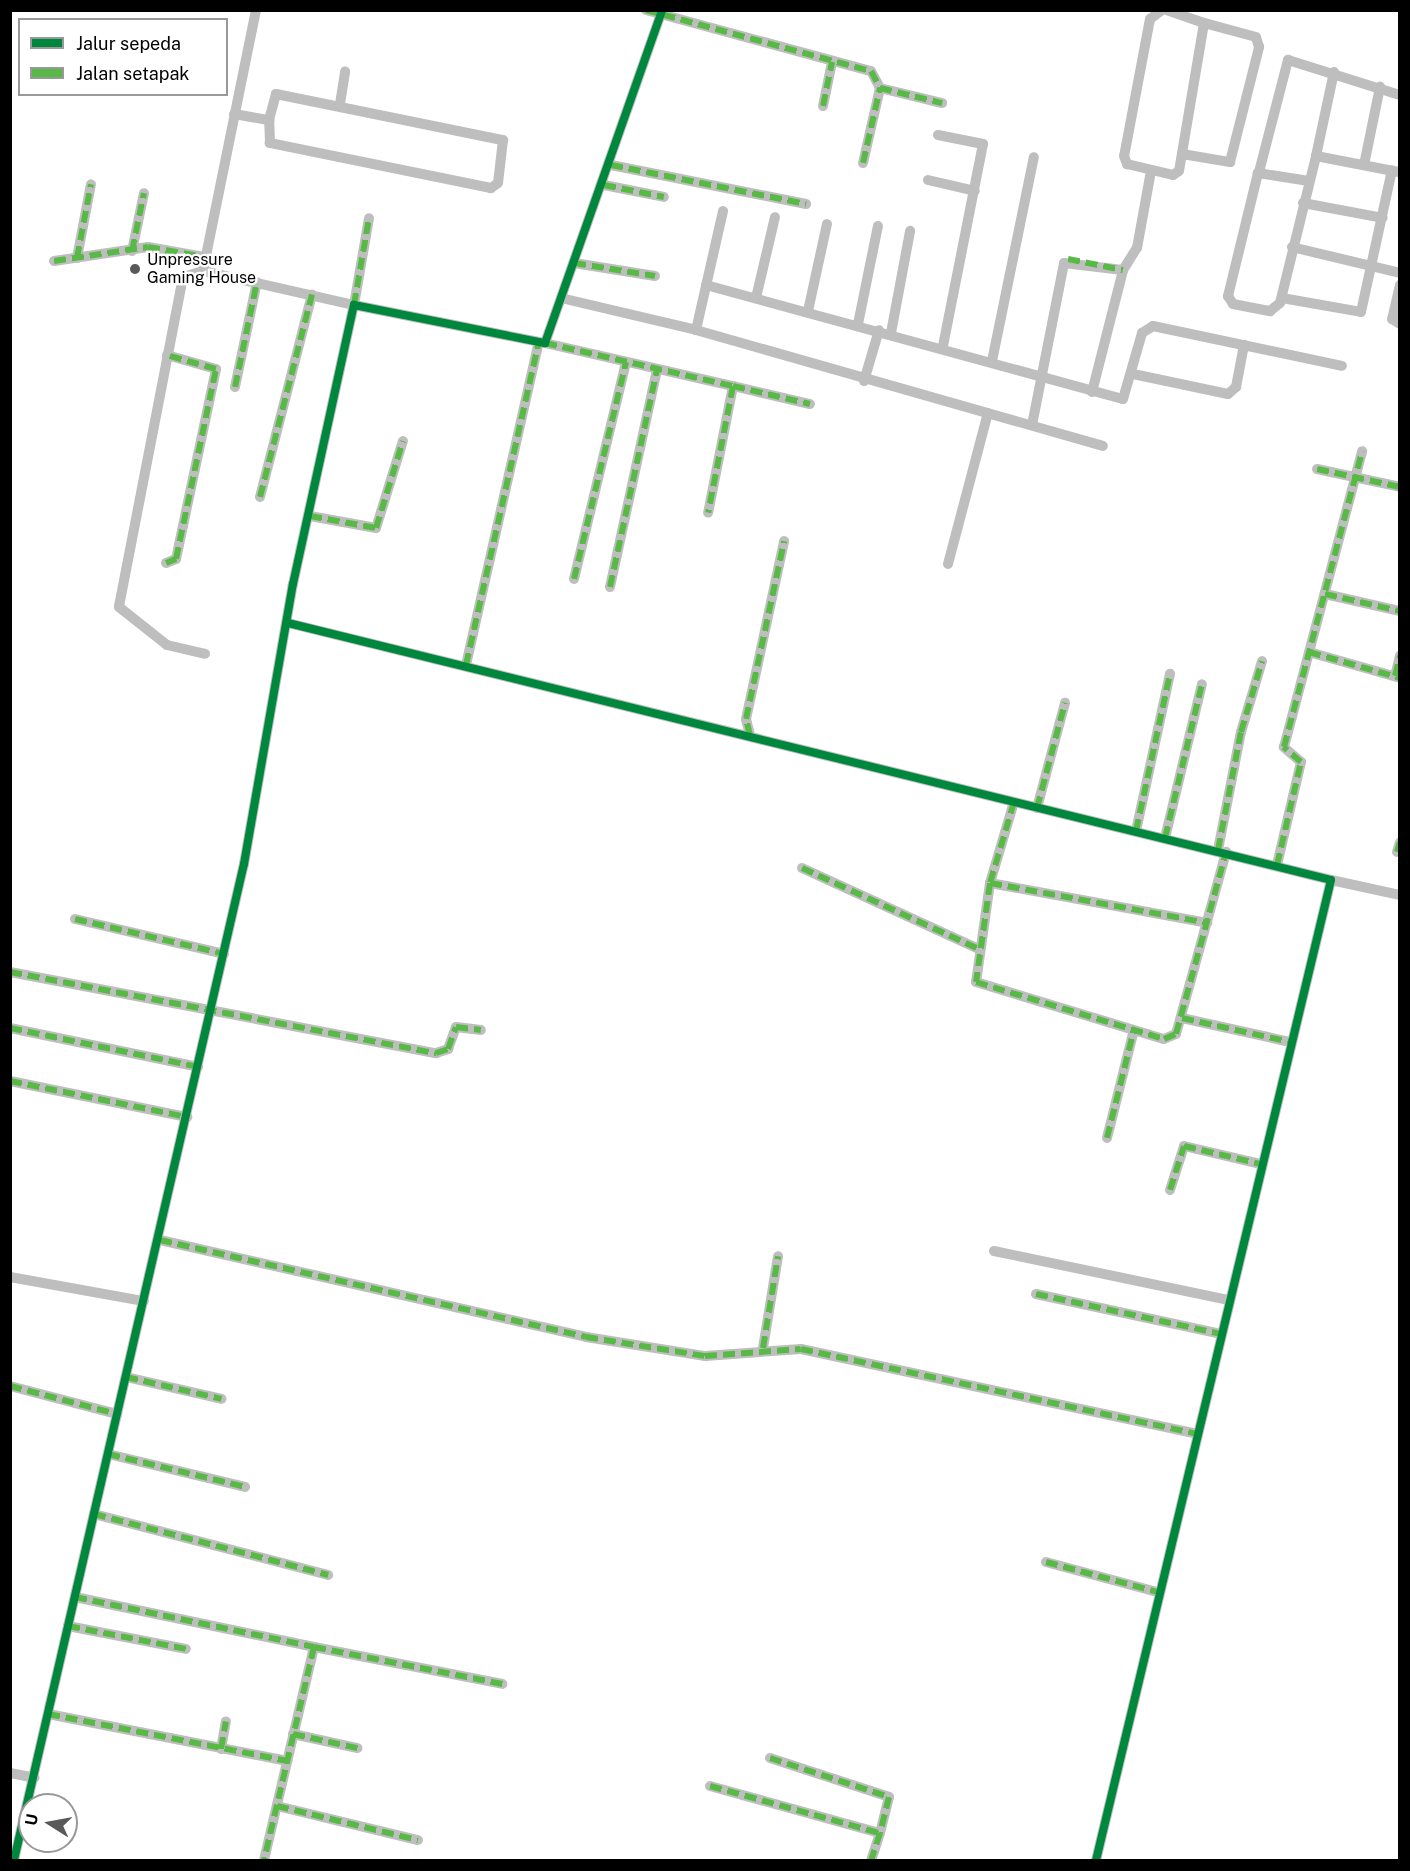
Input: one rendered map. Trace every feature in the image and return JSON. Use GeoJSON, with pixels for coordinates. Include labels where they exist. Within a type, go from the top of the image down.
{"type":"FeatureCollection","features":[{"type":"Feature","properties":{"kind":"street"},"geometry":{"type":"LineString","coordinates":[[203,271],[204,257],[256,10]]}},
{"type":"Feature","properties":{"kind":"street"},"geometry":{"type":"LineString","coordinates":[[646,10],[661,12],[832,62],[871,71],[880,88],[863,163]]}},
{"type":"Feature","properties":{"kind":"street"},"geometry":{"type":"LineString","coordinates":[[1162,10],[1150,19],[1124,156],[1127,164],[1151,171],[1176,174],[1182,154],[1204,23]]}},
{"type":"Feature","properties":{"kind":"street"},"geometry":{"type":"LineString","coordinates":[[1167,10],[1256,37],[1259,47],[1230,162],[1182,154]]}},
{"type":"Feature","properties":{"kind":"street"},"geometry":{"type":"LineString","coordinates":[[466,665],[542,343],[604,185],[661,12]]}},
{"type":"Feature","properties":{"kind":"street"},"geometry":{"type":"LineString","coordinates":[[823,106],[832,62]]}},
{"type":"Feature","properties":{"kind":"street"},"geometry":{"type":"LineString","coordinates":[[1334,72],[1282,298],[1270,311],[1233,304],[1228,297],[1285,63],[1334,72],[1400,95]]}},
{"type":"Feature","properties":{"kind":"street"},"geometry":{"type":"LineString","coordinates":[[340,104],[345,71]]}},
{"type":"Feature","properties":{"kind":"street"},"geometry":{"type":"LineString","coordinates":[[1364,165],[1380,87]]}},
{"type":"Feature","properties":{"kind":"street"},"geometry":{"type":"LineString","coordinates":[[880,88],[942,103]]}},
{"type":"Feature","properties":{"kind":"street"},"geometry":{"type":"LineString","coordinates":[[276,94],[340,104],[503,140],[498,183],[491,188],[270,143],[269,120],[276,94]]}},
{"type":"Feature","properties":{"kind":"street"},"geometry":{"type":"LineString","coordinates":[[234,114],[269,120]]}},
{"type":"Feature","properties":{"kind":"street"},"geometry":{"type":"LineString","coordinates":[[938,135],[983,144],[943,346]]}},
{"type":"Feature","properties":{"kind":"street"},"geometry":{"type":"LineString","coordinates":[[1282,298],[1360,313],[1396,171],[1316,156]]}},
{"type":"Feature","properties":{"kind":"street"},"geometry":{"type":"LineString","coordinates":[[992,361],[1035,157]]}},
{"type":"Feature","properties":{"kind":"street"},"geometry":{"type":"LineString","coordinates":[[611,165],[806,204]]}},
{"type":"Feature","properties":{"kind":"street"},"geometry":{"type":"LineString","coordinates":[[1092,392],[1124,270],[1137,248],[1151,171]]}},
{"type":"Feature","properties":{"kind":"street"},"geometry":{"type":"LineString","coordinates":[[1259,172],[1309,181]]}},
{"type":"Feature","properties":{"kind":"street"},"geometry":{"type":"LineString","coordinates":[[928,180],[975,191]]}},
{"type":"Feature","properties":{"kind":"street"},"geometry":{"type":"LineString","coordinates":[[77,258],[91,184]]}},
{"type":"Feature","properties":{"kind":"street"},"geometry":{"type":"LineString","coordinates":[[604,185],[664,197]]}},
{"type":"Feature","properties":{"kind":"street"},"geometry":{"type":"LineString","coordinates":[[132,251],[144,193]]}},
{"type":"Feature","properties":{"kind":"street"},"geometry":{"type":"LineString","coordinates":[[1303,203],[1383,218]]}},
{"type":"Feature","properties":{"kind":"street"},"geometry":{"type":"LineString","coordinates":[[696,330],[723,211]]}},
{"type":"Feature","properties":{"kind":"street"},"geometry":{"type":"LineString","coordinates":[[756,298],[775,217]]}},
{"type":"Feature","properties":{"kind":"street"},"geometry":{"type":"LineString","coordinates":[[14,1860],[35,1778],[117,1414],[160,1240],[224,954],[261,782],[288,623],[354,305],[369,218]]}},
{"type":"Feature","properties":{"kind":"street"},"geometry":{"type":"LineString","coordinates":[[808,311],[827,224]]}},
{"type":"Feature","properties":{"kind":"street"},"geometry":{"type":"LineString","coordinates":[[858,324],[879,226]]}},
{"type":"Feature","properties":{"kind":"street"},"geometry":{"type":"LineString","coordinates":[[891,333],[910,231]]}},
{"type":"Feature","properties":{"kind":"street"},"geometry":{"type":"LineString","coordinates":[[54,261],[154,247],[204,257]]}},
{"type":"Feature","properties":{"kind":"street"},"geometry":{"type":"LineString","coordinates":[[1292,247],[1400,273]]}},
{"type":"Feature","properties":{"kind":"street"},"geometry":{"type":"LineString","coordinates":[[1032,425],[1065,261],[1124,270]]}},
{"type":"Feature","properties":{"kind":"street"},"geometry":{"type":"LineString","coordinates":[[574,263],[655,276]]}},
{"type":"Feature","properties":{"kind":"street"},"geometry":{"type":"LineString","coordinates":[[205,654],[167,645],[119,607],[183,277],[203,271],[354,305],[542,343],[810,404]]}},
{"type":"Feature","properties":{"kind":"street"},"geometry":{"type":"LineString","coordinates":[[235,387],[257,282]]}},
{"type":"Feature","properties":{"kind":"street"},"geometry":{"type":"LineString","coordinates":[[706,285],[943,346],[1092,392],[1126,398],[1148,327],[1342,366]]}},
{"type":"Feature","properties":{"kind":"street"},"geometry":{"type":"LineString","coordinates":[[1400,285],[1392,319],[1400,324]]}},
{"type":"Feature","properties":{"kind":"street"},"geometry":{"type":"LineString","coordinates":[[260,497],[312,295]]}},
{"type":"Feature","properties":{"kind":"street"},"geometry":{"type":"LineString","coordinates":[[561,298],[696,330],[864,381],[1103,446]]}},
{"type":"Feature","properties":{"kind":"street"},"geometry":{"type":"LineString","coordinates":[[864,381],[879,330]]}},
{"type":"Feature","properties":{"kind":"street"},"geometry":{"type":"LineString","coordinates":[[1133,374],[1228,394],[1236,387],[1244,345]]}},
{"type":"Feature","properties":{"kind":"street"},"geometry":{"type":"LineString","coordinates":[[166,563],[176,559],[216,369],[167,355]]}},
{"type":"Feature","properties":{"kind":"street"},"geometry":{"type":"LineString","coordinates":[[574,579],[626,362]]}},
{"type":"Feature","properties":{"kind":"street"},"geometry":{"type":"LineString","coordinates":[[610,587],[657,370]]}},
{"type":"Feature","properties":{"kind":"street"},"geometry":{"type":"LineString","coordinates":[[708,513],[733,386]]}},
{"type":"Feature","properties":{"kind":"street"},"geometry":{"type":"LineString","coordinates":[[948,564],[988,413]]}},
{"type":"Feature","properties":{"kind":"street"},"geometry":{"type":"LineString","coordinates":[[310,516],[376,528],[403,441]]}},
{"type":"Feature","properties":{"kind":"street"},"geometry":{"type":"LineString","coordinates":[[1277,865],[1300,762],[1284,750],[1362,451]]}},
{"type":"Feature","properties":{"kind":"street"},"geometry":{"type":"LineString","coordinates":[[1317,469],[1400,487]]}},
{"type":"Feature","properties":{"kind":"street"},"geometry":{"type":"LineString","coordinates":[[750,735],[746,719],[784,541]]}},
{"type":"Feature","properties":{"kind":"street"},"geometry":{"type":"LineString","coordinates":[[1325,594],[1400,611]]}},
{"type":"Feature","properties":{"kind":"street"},"geometry":{"type":"LineString","coordinates":[[288,623],[750,735],[1037,808],[1222,851],[1331,880],[1400,895]]}},
{"type":"Feature","properties":{"kind":"street"},"geometry":{"type":"LineString","coordinates":[[1309,652],[1397,677],[1400,656]]}},
{"type":"Feature","properties":{"kind":"street"},"geometry":{"type":"LineString","coordinates":[[1014,802],[990,883],[977,948],[973,975],[978,984],[1171,1040],[1182,1018],[1207,923],[1222,851],[1241,732],[1262,661]]}},
{"type":"Feature","properties":{"kind":"street"},"geometry":{"type":"LineString","coordinates":[[1136,831],[1170,674]]}},
{"type":"Feature","properties":{"kind":"street"},"geometry":{"type":"LineString","coordinates":[[1165,838],[1202,684]]}},
{"type":"Feature","properties":{"kind":"street"},"geometry":{"type":"LineString","coordinates":[[1037,808],[1065,703]]}},
{"type":"Feature","properties":{"kind":"street"},"geometry":{"type":"LineString","coordinates":[[802,868],[977,948]]}},
{"type":"Feature","properties":{"kind":"street"},"geometry":{"type":"LineString","coordinates":[[1096,1860],[1157,1592],[1331,880]]}},
{"type":"Feature","properties":{"kind":"street"},"geometry":{"type":"LineString","coordinates":[[990,883],[1207,923]]}},
{"type":"Feature","properties":{"kind":"street"},"geometry":{"type":"LineString","coordinates":[[75,919],[224,954]]}},
{"type":"Feature","properties":{"kind":"street"},"geometry":{"type":"LineString","coordinates":[[10,972],[436,1053],[448,1049],[456,1027],[481,1030]]}},
{"type":"Feature","properties":{"kind":"street"},"geometry":{"type":"LineString","coordinates":[[1182,1018],[1290,1042]]}},
{"type":"Feature","properties":{"kind":"street"},"geometry":{"type":"LineString","coordinates":[[10,1028],[198,1067]]}},
{"type":"Feature","properties":{"kind":"street"},"geometry":{"type":"LineString","coordinates":[[1107,1138],[1134,1030]]}},
{"type":"Feature","properties":{"kind":"street"},"geometry":{"type":"LineString","coordinates":[[10,1081],[187,1117]]}},
{"type":"Feature","properties":{"kind":"street"},"geometry":{"type":"LineString","coordinates":[[1170,1190],[1184,1146],[1260,1164]]}},
{"type":"Feature","properties":{"kind":"street"},"geometry":{"type":"LineString","coordinates":[[160,1240],[581,1336],[705,1356],[763,1348],[801,1349],[1196,1434]]}},
{"type":"Feature","properties":{"kind":"street"},"geometry":{"type":"LineString","coordinates":[[994,1251],[1229,1300]]}},
{"type":"Feature","properties":{"kind":"street"},"geometry":{"type":"LineString","coordinates":[[763,1348],[778,1256]]}},
{"type":"Feature","properties":{"kind":"street"},"geometry":{"type":"LineString","coordinates":[[10,1277],[144,1301]]}},
{"type":"Feature","properties":{"kind":"street"},"geometry":{"type":"LineString","coordinates":[[1036,1294],[1221,1334]]}},
{"type":"Feature","properties":{"kind":"street"},"geometry":{"type":"LineString","coordinates":[[126,1377],[222,1399]]}},
{"type":"Feature","properties":{"kind":"street"},"geometry":{"type":"LineString","coordinates":[[10,1386],[117,1414]]}},
{"type":"Feature","properties":{"kind":"street"},"geometry":{"type":"LineString","coordinates":[[108,1454],[245,1486]]}},
{"type":"Feature","properties":{"kind":"street"},"geometry":{"type":"LineString","coordinates":[[94,1514],[328,1575]]}},
{"type":"Feature","properties":{"kind":"street"},"geometry":{"type":"LineString","coordinates":[[1046,1562],[1157,1592]]}},
{"type":"Feature","properties":{"kind":"street"},"geometry":{"type":"LineString","coordinates":[[75,1597],[502,1684]]}},
{"type":"Feature","properties":{"kind":"street"},"geometry":{"type":"LineString","coordinates":[[68,1626],[186,1649]]}},
{"type":"Feature","properties":{"kind":"street"},"geometry":{"type":"LineString","coordinates":[[264,1860],[314,1647]]}},
{"type":"Feature","properties":{"kind":"street"},"geometry":{"type":"LineString","coordinates":[[48,1714],[287,1761]]}},
{"type":"Feature","properties":{"kind":"street"},"geometry":{"type":"LineString","coordinates":[[221,1749],[226,1721]]}},
{"type":"Feature","properties":{"kind":"street"},"geometry":{"type":"LineString","coordinates":[[292,1734],[357,1748]]}},
{"type":"Feature","properties":{"kind":"street"},"geometry":{"type":"LineString","coordinates":[[770,1758],[890,1797],[871,1860]]}},
{"type":"Feature","properties":{"kind":"street"},"geometry":{"type":"LineString","coordinates":[[10,1773],[35,1778]]}},
{"type":"Feature","properties":{"kind":"street"},"geometry":{"type":"LineString","coordinates":[[710,1786],[880,1833]]}},
{"type":"Feature","properties":{"kind":"street"},"geometry":{"type":"LineString","coordinates":[[277,1806],[418,1840]]}},
{"type":"Feature","properties":{"kind":"marked path"},"geometry":{"type":"LineString","coordinates":[[646,10],[871,71],[880,88],[942,103]]}},
{"type":"Feature","properties":{"kind":"marked path"},"geometry":{"type":"LineString","coordinates":[[823,106],[832,62]]}},
{"type":"Feature","properties":{"kind":"marked path"},"geometry":{"type":"LineString","coordinates":[[863,163],[880,88]]}},
{"type":"Feature","properties":{"kind":"marked path"},"geometry":{"type":"LineString","coordinates":[[611,165],[806,204]]}},
{"type":"Feature","properties":{"kind":"marked path"},"geometry":{"type":"LineString","coordinates":[[77,258],[91,184]]}},
{"type":"Feature","properties":{"kind":"marked path"},"geometry":{"type":"LineString","coordinates":[[604,185],[664,197]]}},
{"type":"Feature","properties":{"kind":"marked path"},"geometry":{"type":"LineString","coordinates":[[132,251],[144,193]]}},
{"type":"Feature","properties":{"kind":"marked path"},"geometry":{"type":"LineString","coordinates":[[354,305],[369,218]]}},
{"type":"Feature","properties":{"kind":"marked path"},"geometry":{"type":"LineString","coordinates":[[54,261],[148,247],[204,257]]}},
{"type":"Feature","properties":{"kind":"marked path"},"geometry":{"type":"LineString","coordinates":[[1068,259],[1123,270]]}},
{"type":"Feature","properties":{"kind":"marked path"},"geometry":{"type":"LineString","coordinates":[[574,263],[655,276]]}},
{"type":"Feature","properties":{"kind":"marked path"},"geometry":{"type":"LineString","coordinates":[[235,387],[257,282]]}},
{"type":"Feature","properties":{"kind":"marked path"},"geometry":{"type":"LineString","coordinates":[[260,497],[312,295]]}},
{"type":"Feature","properties":{"kind":"marked path"},"geometry":{"type":"LineString","coordinates":[[466,665],[539,342]]}},
{"type":"Feature","properties":{"kind":"marked path"},"geometry":{"type":"LineString","coordinates":[[545,343],[733,386],[708,513]]}},
{"type":"Feature","properties":{"kind":"marked path"},"geometry":{"type":"LineString","coordinates":[[166,563],[176,559],[216,369],[167,355]]}},
{"type":"Feature","properties":{"kind":"marked path"},"geometry":{"type":"LineString","coordinates":[[574,579],[626,362]]}},
{"type":"Feature","properties":{"kind":"marked path"},"geometry":{"type":"LineString","coordinates":[[610,587],[657,370]]}},
{"type":"Feature","properties":{"kind":"marked path"},"geometry":{"type":"LineString","coordinates":[[733,386],[810,404]]}},
{"type":"Feature","properties":{"kind":"marked path"},"geometry":{"type":"LineString","coordinates":[[310,516],[376,528],[403,441]]}},
{"type":"Feature","properties":{"kind":"marked path"},"geometry":{"type":"LineString","coordinates":[[1277,865],[1301,762],[1284,747],[1362,451]]}},
{"type":"Feature","properties":{"kind":"marked path"},"geometry":{"type":"LineString","coordinates":[[1317,469],[1400,487]]}},
{"type":"Feature","properties":{"kind":"marked path"},"geometry":{"type":"LineString","coordinates":[[750,735],[746,719],[784,541]]}},
{"type":"Feature","properties":{"kind":"marked path"},"geometry":{"type":"LineString","coordinates":[[1325,594],[1400,611]]}},
{"type":"Feature","properties":{"kind":"marked path"},"geometry":{"type":"LineString","coordinates":[[1309,652],[1400,678]]}},
{"type":"Feature","properties":{"kind":"marked path"},"geometry":{"type":"LineString","coordinates":[[1395,676],[1400,656]]}},
{"type":"Feature","properties":{"kind":"marked path"},"geometry":{"type":"LineString","coordinates":[[1218,850],[1241,732],[1262,661]]}},
{"type":"Feature","properties":{"kind":"marked path"},"geometry":{"type":"LineString","coordinates":[[1136,831],[1170,674]]}},
{"type":"Feature","properties":{"kind":"marked path"},"geometry":{"type":"LineString","coordinates":[[1165,838],[1202,684]]}},
{"type":"Feature","properties":{"kind":"marked path"},"geometry":{"type":"LineString","coordinates":[[1037,808],[1065,703]]}},
{"type":"Feature","properties":{"kind":"marked path"},"geometry":{"type":"LineString","coordinates":[[1014,802],[990,883],[976,982],[1164,1039],[1176,1034],[1226,852]]}},
{"type":"Feature","properties":{"kind":"marked path"},"geometry":{"type":"LineString","coordinates":[[1397,852],[1400,842]]}},
{"type":"Feature","properties":{"kind":"marked path"},"geometry":{"type":"LineString","coordinates":[[802,868],[977,948]]}},
{"type":"Feature","properties":{"kind":"marked path"},"geometry":{"type":"LineString","coordinates":[[990,883],[1207,923]]}},
{"type":"Feature","properties":{"kind":"marked path"},"geometry":{"type":"LineString","coordinates":[[75,919],[224,954]]}},
{"type":"Feature","properties":{"kind":"marked path"},"geometry":{"type":"LineString","coordinates":[[10,972],[436,1053],[448,1049],[456,1027],[481,1030]]}},
{"type":"Feature","properties":{"kind":"marked path"},"geometry":{"type":"LineString","coordinates":[[1182,1018],[1290,1042]]}},
{"type":"Feature","properties":{"kind":"marked path"},"geometry":{"type":"LineString","coordinates":[[10,1028],[198,1067]]}},
{"type":"Feature","properties":{"kind":"marked path"},"geometry":{"type":"LineString","coordinates":[[1107,1138],[1134,1030]]}},
{"type":"Feature","properties":{"kind":"marked path"},"geometry":{"type":"LineString","coordinates":[[10,1081],[187,1117]]}},
{"type":"Feature","properties":{"kind":"marked path"},"geometry":{"type":"LineString","coordinates":[[1170,1190],[1184,1146],[1260,1164]]}},
{"type":"Feature","properties":{"kind":"marked path"},"geometry":{"type":"LineString","coordinates":[[160,1240],[586,1337],[705,1356],[801,1349],[1196,1434]]}},
{"type":"Feature","properties":{"kind":"marked path"},"geometry":{"type":"LineString","coordinates":[[763,1348],[778,1256]]}},
{"type":"Feature","properties":{"kind":"marked path"},"geometry":{"type":"LineString","coordinates":[[1036,1294],[1221,1334]]}},
{"type":"Feature","properties":{"kind":"marked path"},"geometry":{"type":"LineString","coordinates":[[126,1377],[222,1399]]}},
{"type":"Feature","properties":{"kind":"marked path"},"geometry":{"type":"LineString","coordinates":[[10,1386],[117,1414]]}},
{"type":"Feature","properties":{"kind":"marked path"},"geometry":{"type":"LineString","coordinates":[[108,1454],[245,1487]]}},
{"type":"Feature","properties":{"kind":"marked path"},"geometry":{"type":"LineString","coordinates":[[94,1514],[328,1575]]}},
{"type":"Feature","properties":{"kind":"marked path"},"geometry":{"type":"LineString","coordinates":[[1046,1562],[1157,1592]]}},
{"type":"Feature","properties":{"kind":"marked path"},"geometry":{"type":"LineString","coordinates":[[75,1597],[314,1647],[264,1860]]}},
{"type":"Feature","properties":{"kind":"marked path"},"geometry":{"type":"LineString","coordinates":[[68,1626],[186,1649]]}},
{"type":"Feature","properties":{"kind":"marked path"},"geometry":{"type":"LineString","coordinates":[[314,1647],[502,1684]]}},
{"type":"Feature","properties":{"kind":"marked path"},"geometry":{"type":"LineString","coordinates":[[48,1714],[287,1761]]}},
{"type":"Feature","properties":{"kind":"marked path"},"geometry":{"type":"LineString","coordinates":[[221,1749],[226,1721]]}},
{"type":"Feature","properties":{"kind":"marked path"},"geometry":{"type":"LineString","coordinates":[[293,1734],[357,1748]]}},
{"type":"Feature","properties":{"kind":"marked path"},"geometry":{"type":"LineString","coordinates":[[770,1758],[889,1797],[880,1833]]}},
{"type":"Feature","properties":{"kind":"marked path"},"geometry":{"type":"LineString","coordinates":[[710,1786],[880,1833],[871,1860]]}},
{"type":"Feature","properties":{"kind":"marked path"},"geometry":{"type":"LineString","coordinates":[[277,1806],[418,1840]]}},
{"type":"Feature","properties":{"kind":"cycle path"},"geometry":{"type":"LineString","coordinates":[[14,1860],[244,864],[293,584],[354,305],[545,343],[662,10]]}},
{"type":"Feature","properties":{"kind":"cycle path"},"geometry":{"type":"LineString","coordinates":[[288,623],[1331,880],[1096,1860]]}},
{"type":"Feature","properties":{"kind":"place","name":"Unpressure Gaming House"},"geometry":{"type":"Point","coordinates":[135,269]}}]}
